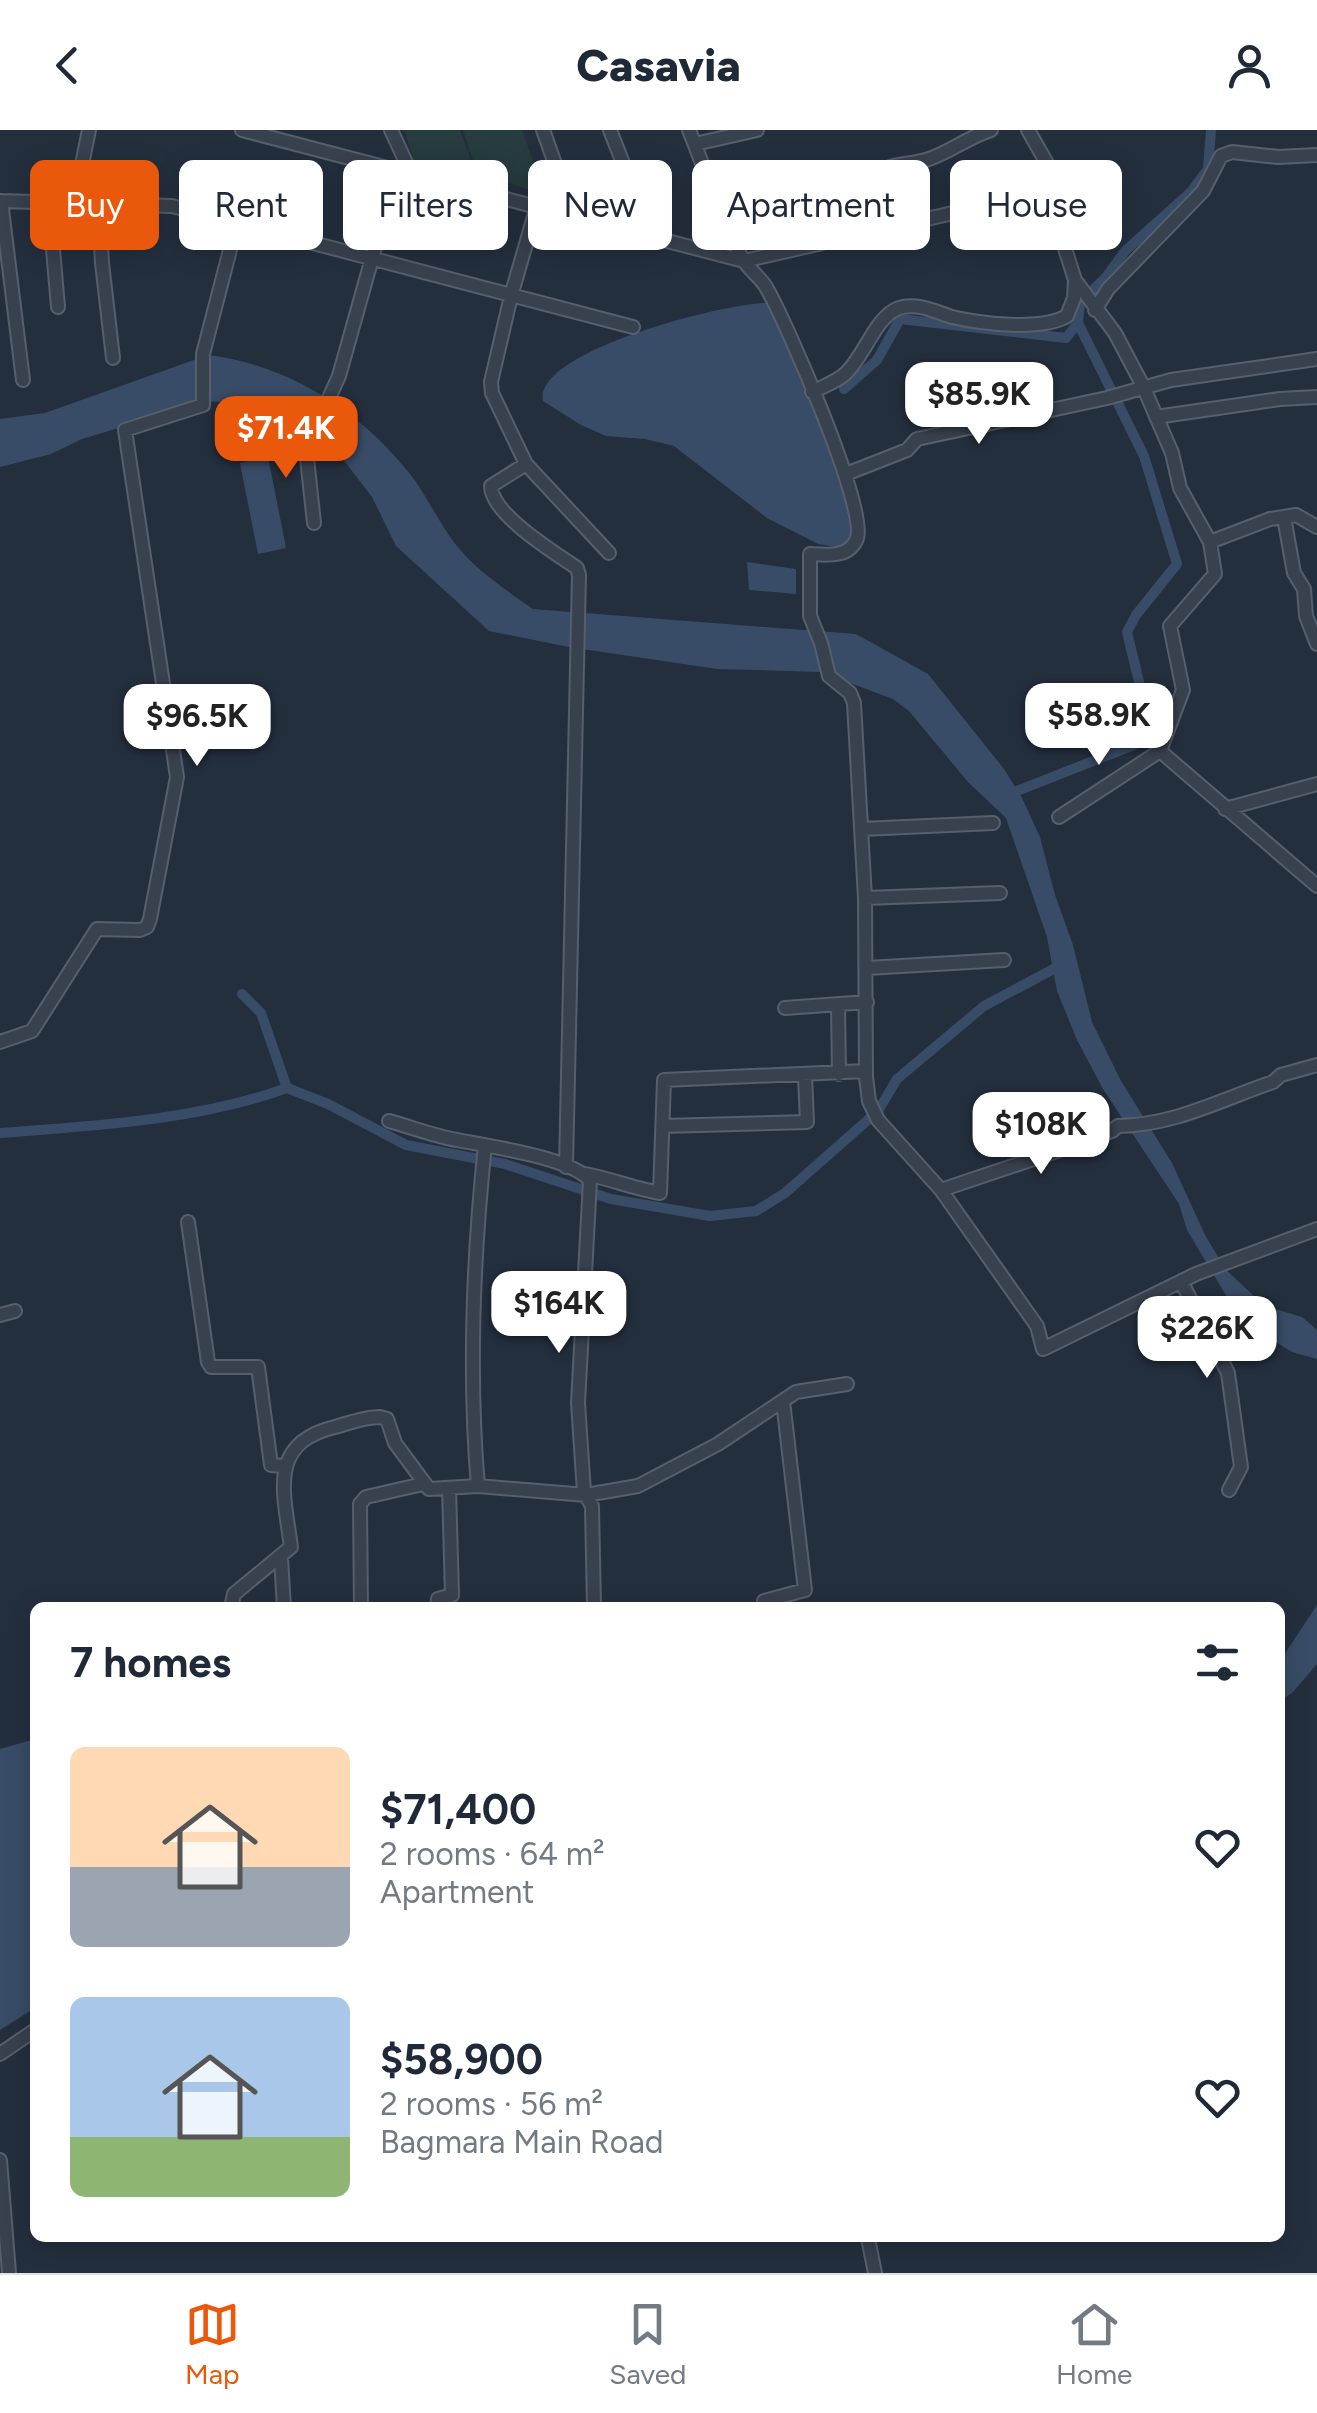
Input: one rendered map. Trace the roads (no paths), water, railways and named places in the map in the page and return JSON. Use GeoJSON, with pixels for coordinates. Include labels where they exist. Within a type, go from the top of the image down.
{"type":"FeatureCollection","features":[{"type":"Feature","properties":{"kind":"street"},"geometry":{"type":"LineString","coordinates":[[82,160],[88,130]]}},
{"type":"Feature","properties":{"kind":"street"},"geometry":{"type":"LineString","coordinates":[[242,130],[363,160]]}},
{"type":"Feature","properties":{"kind":"street"},"geometry":{"type":"LineString","coordinates":[[392,130],[400,160]]}},
{"type":"Feature","properties":{"kind":"street"},"geometry":{"type":"LineString","coordinates":[[543,130],[554,160]]}},
{"type":"Feature","properties":{"kind":"street"},"geometry":{"type":"LineString","coordinates":[[610,130],[622,160]]}},
{"type":"Feature","properties":{"kind":"street"},"geometry":{"type":"LineString","coordinates":[[689,130],[702,160]]}},
{"type":"Feature","properties":{"kind":"street"},"geometry":{"type":"LineString","coordinates":[[695,144],[756,130]]}},
{"type":"Feature","properties":{"kind":"street"},"geometry":{"type":"LineString","coordinates":[[923,160],[991,130]]}},
{"type":"Feature","properties":{"kind":"street"},"geometry":{"type":"LineString","coordinates":[[1028,130],[1045,160]]}},
{"type":"Feature","properties":{"kind":"street"},"geometry":{"type":"LineString","coordinates":[[1094,307],[1203,191],[1220,156],[1232,152],[1278,157],[1317,155]]}},
{"type":"Feature","properties":{"kind":"street"},"geometry":{"type":"LineString","coordinates":[[23,380],[1,201],[30,203]]}},
{"type":"Feature","properties":{"kind":"street"},"geometry":{"type":"LineString","coordinates":[[672,244],[744,260],[950,213]]}},
{"type":"Feature","properties":{"kind":"street"},"geometry":{"type":"LineString","coordinates":[[528,237],[491,387],[526,464],[609,552]]}},
{"type":"Feature","properties":{"kind":"street"},"geometry":{"type":"LineString","coordinates":[[323,246],[633,327]]}},
{"type":"Feature","properties":{"kind":"street"},"geometry":{"type":"LineString","coordinates":[[53,250],[58,307]]}},
{"type":"Feature","properties":{"kind":"street"},"geometry":{"type":"LineString","coordinates":[[101,250],[114,358]]}},
{"type":"Feature","properties":{"kind":"street"},"geometry":{"type":"LineString","coordinates":[[0,1042],[32,1030],[97,929],[144,930],[150,918],[177,777],[125,430],[203,404],[203,354],[231,250]]}},
{"type":"Feature","properties":{"kind":"street"},"geometry":{"type":"LineString","coordinates":[[314,523],[306,468],[308,442],[331,396],[377,250]]}},
{"type":"Feature","properties":{"kind":"street"},"geometry":{"type":"LineString","coordinates":[[740,250],[765,286],[846,474],[858,515],[857,538],[842,553],[810,554],[813,624],[822,643],[829,676],[850,694],[854,703],[865,898],[866,1071],[869,1101],[878,1120],[941,1190],[1038,1326],[1043,1350],[1196,1274],[1317,1229]]}},
{"type":"Feature","properties":{"kind":"street"},"geometry":{"type":"LineString","coordinates":[[1059,818],[1160,752],[1183,690],[1170,626],[1214,574],[1210,542],[1180,488],[1172,453],[1143,386],[1115,333],[1077,284],[1065,250]]}},
{"type":"Feature","properties":{"kind":"street"},"geometry":{"type":"LineString","coordinates":[[812,392],[845,375],[870,345],[878,326],[901,308],[916,306],[957,318],[1034,325],[1067,316],[1077,284]]}},
{"type":"Feature","properties":{"kind":"street"},"geometry":{"type":"LineString","coordinates":[[846,474],[907,450],[917,438],[1212,372],[1317,359]]}},
{"type":"Feature","properties":{"kind":"street"},"geometry":{"type":"LineString","coordinates":[[1156,417],[1317,397]]}},
{"type":"Feature","properties":{"kind":"street"},"geometry":{"type":"LineString","coordinates":[[526,464],[491,486],[490,491],[532,538],[577,568],[566,1167]]}},
{"type":"Feature","properties":{"kind":"street"},"geometry":{"type":"LineString","coordinates":[[1210,542],[1296,515],[1317,527]]}},
{"type":"Feature","properties":{"kind":"street"},"geometry":{"type":"LineString","coordinates":[[1284,517],[1294,573],[1304,589],[1306,616],[1317,644]]}},
{"type":"Feature","properties":{"kind":"street"},"geometry":{"type":"LineString","coordinates":[[1160,752],[1317,886]]}},
{"type":"Feature","properties":{"kind":"street"},"geometry":{"type":"LineString","coordinates":[[1226,809],[1317,784]]}},
{"type":"Feature","properties":{"kind":"street"},"geometry":{"type":"LineString","coordinates":[[862,829],[992,824]]}},
{"type":"Feature","properties":{"kind":"street"},"geometry":{"type":"LineString","coordinates":[[865,898],[1000,893]]}},
{"type":"Feature","properties":{"kind":"street"},"geometry":{"type":"LineString","coordinates":[[867,968],[1004,960]]}},
{"type":"Feature","properties":{"kind":"street"},"geometry":{"type":"LineString","coordinates":[[785,1008],[867,1002]]}},
{"type":"Feature","properties":{"kind":"street"},"geometry":{"type":"LineString","coordinates":[[838,1005],[839,1074]]}},
{"type":"Feature","properties":{"kind":"street"},"geometry":{"type":"LineString","coordinates":[[941,1190],[1075,1145],[1118,1126],[1182,1118],[1317,1065]]}},
{"type":"Feature","properties":{"kind":"street"},"geometry":{"type":"LineString","coordinates":[[388,1121],[454,1140],[544,1157],[587,1178],[610,1178],[620,1186],[660,1193],[664,1080],[866,1071]]}},
{"type":"Feature","properties":{"kind":"street"},"geometry":{"type":"LineString","coordinates":[[663,1126],[807,1122],[805,1075]]}},
{"type":"Feature","properties":{"kind":"street"},"geometry":{"type":"LineString","coordinates":[[478,1486],[471,1326],[484,1144]]}},
{"type":"Feature","properties":{"kind":"street"},"geometry":{"type":"LineString","coordinates":[[587,1178],[589,1205],[578,1403],[586,1496],[592,1506],[594,1602]]}},
{"type":"Feature","properties":{"kind":"street"},"geometry":{"type":"LineString","coordinates":[[188,1222],[208,1362],[211,1367],[258,1366],[272,1465],[284,1466]]}},
{"type":"Feature","properties":{"kind":"street"},"geometry":{"type":"LineString","coordinates":[[1181,1281],[1228,1373],[1241,1467],[1229,1490]]}},
{"type":"Feature","properties":{"kind":"street"},"geometry":{"type":"LineString","coordinates":[[0,1315],[15,1311]]}},
{"type":"Feature","properties":{"kind":"street"},"geometry":{"type":"LineString","coordinates":[[232,1602],[234,1594],[291,1547],[284,1466],[312,1432],[380,1417],[390,1424],[395,1443],[422,1484],[430,1489],[478,1486],[586,1496],[638,1486],[718,1444],[796,1392],[847,1384]]}},
{"type":"Feature","properties":{"kind":"street"},"geometry":{"type":"LineString","coordinates":[[764,1601],[805,1590],[784,1401]]}},
{"type":"Feature","properties":{"kind":"street"},"geometry":{"type":"LineString","coordinates":[[361,1602],[360,1504],[366,1498],[422,1484]]}},
{"type":"Feature","properties":{"kind":"street"},"geometry":{"type":"LineString","coordinates":[[438,1602],[452,1595],[449,1488]]}},
{"type":"Feature","properties":{"kind":"street"},"geometry":{"type":"LineString","coordinates":[[281,1558],[284,1602]]}},
{"type":"Feature","properties":{"kind":"street"},"geometry":{"type":"LineString","coordinates":[[0,2054],[30,2033]]}},
{"type":"Feature","properties":{"kind":"street"},"geometry":{"type":"LineString","coordinates":[[0,2160],[9,2273]]}},
{"type":"Feature","properties":{"kind":"street"},"geometry":{"type":"LineString","coordinates":[[869,2242],[875,2273]]}},
{"type":"Feature","properties":{"kind":"water"},"geometry":{"type":"Polygon","coordinates":[[[766,303],[771,306],[837,455],[855,536],[843,548],[818,544],[767,518],[674,446],[606,436],[543,401],[548,382],[568,365],[599,348],[675,321],[766,303]]]}},
{"type":"Feature","properties":{"kind":"water"},"geometry":{"type":"Polygon","coordinates":[[[208,355],[238,360],[294,380],[345,411],[410,474],[464,554],[533,609],[856,634],[928,674],[1004,769],[1022,798],[1040,837],[1092,1022],[1121,1081],[1172,1163],[1205,1235],[1226,1270],[1265,1306],[1302,1317],[1317,1330],[1317,1359],[1292,1352],[1269,1338],[1230,1302],[1187,1230],[1179,1204],[1103,1089],[1077,1040],[1057,991],[1047,937],[1006,818],[968,782],[909,711],[893,699],[821,672],[717,669],[489,631],[396,546],[372,497],[342,458],[300,431],[219,402],[208,401],[82,439],[51,454],[0,467],[0,419],[45,413],[208,355]]]}},
{"type":"Feature","properties":{"kind":"water"},"geometry":{"type":"Polygon","coordinates":[[[268,457],[286,548],[258,554],[240,463],[268,457]]]}},
{"type":"Feature","properties":{"kind":"water"},"geometry":{"type":"Polygon","coordinates":[[[747,562],[796,569],[796,594],[749,590],[747,562]]]}},
{"type":"Feature","properties":{"kind":"water"},"geometry":{"type":"Polygon","coordinates":[[[1317,1605],[1317,1664],[1285,1698],[1285,1653],[1317,1605]]]}},
{"type":"Feature","properties":{"kind":"water"},"geometry":{"type":"Polygon","coordinates":[[[30,1740],[30,2011],[0,2030],[0,1749],[30,1740]]]}},
{"type":"Feature","properties":{"kind":"waterway"},"geometry":{"type":"LineString","coordinates":[[844,389],[877,360],[900,319],[1066,338],[1078,323],[1080,303],[1125,251],[1191,192],[1208,169],[1211,130]]}},
{"type":"Feature","properties":{"kind":"waterway"},"geometry":{"type":"LineString","coordinates":[[1009,794],[1134,745],[1147,715],[1127,632],[1177,564],[1144,456],[1078,323]]}},
{"type":"Feature","properties":{"kind":"waterway"},"geometry":{"type":"LineString","coordinates":[[0,1133],[182,1114],[287,1088],[328,1104],[406,1145],[505,1164],[611,1199],[710,1216],[756,1211],[785,1193],[878,1111],[897,1079],[984,1006],[1063,964]]}},
{"type":"Feature","properties":{"kind":"waterway"},"geometry":{"type":"LineString","coordinates":[[242,994],[261,1013],[287,1088]]}}]}
